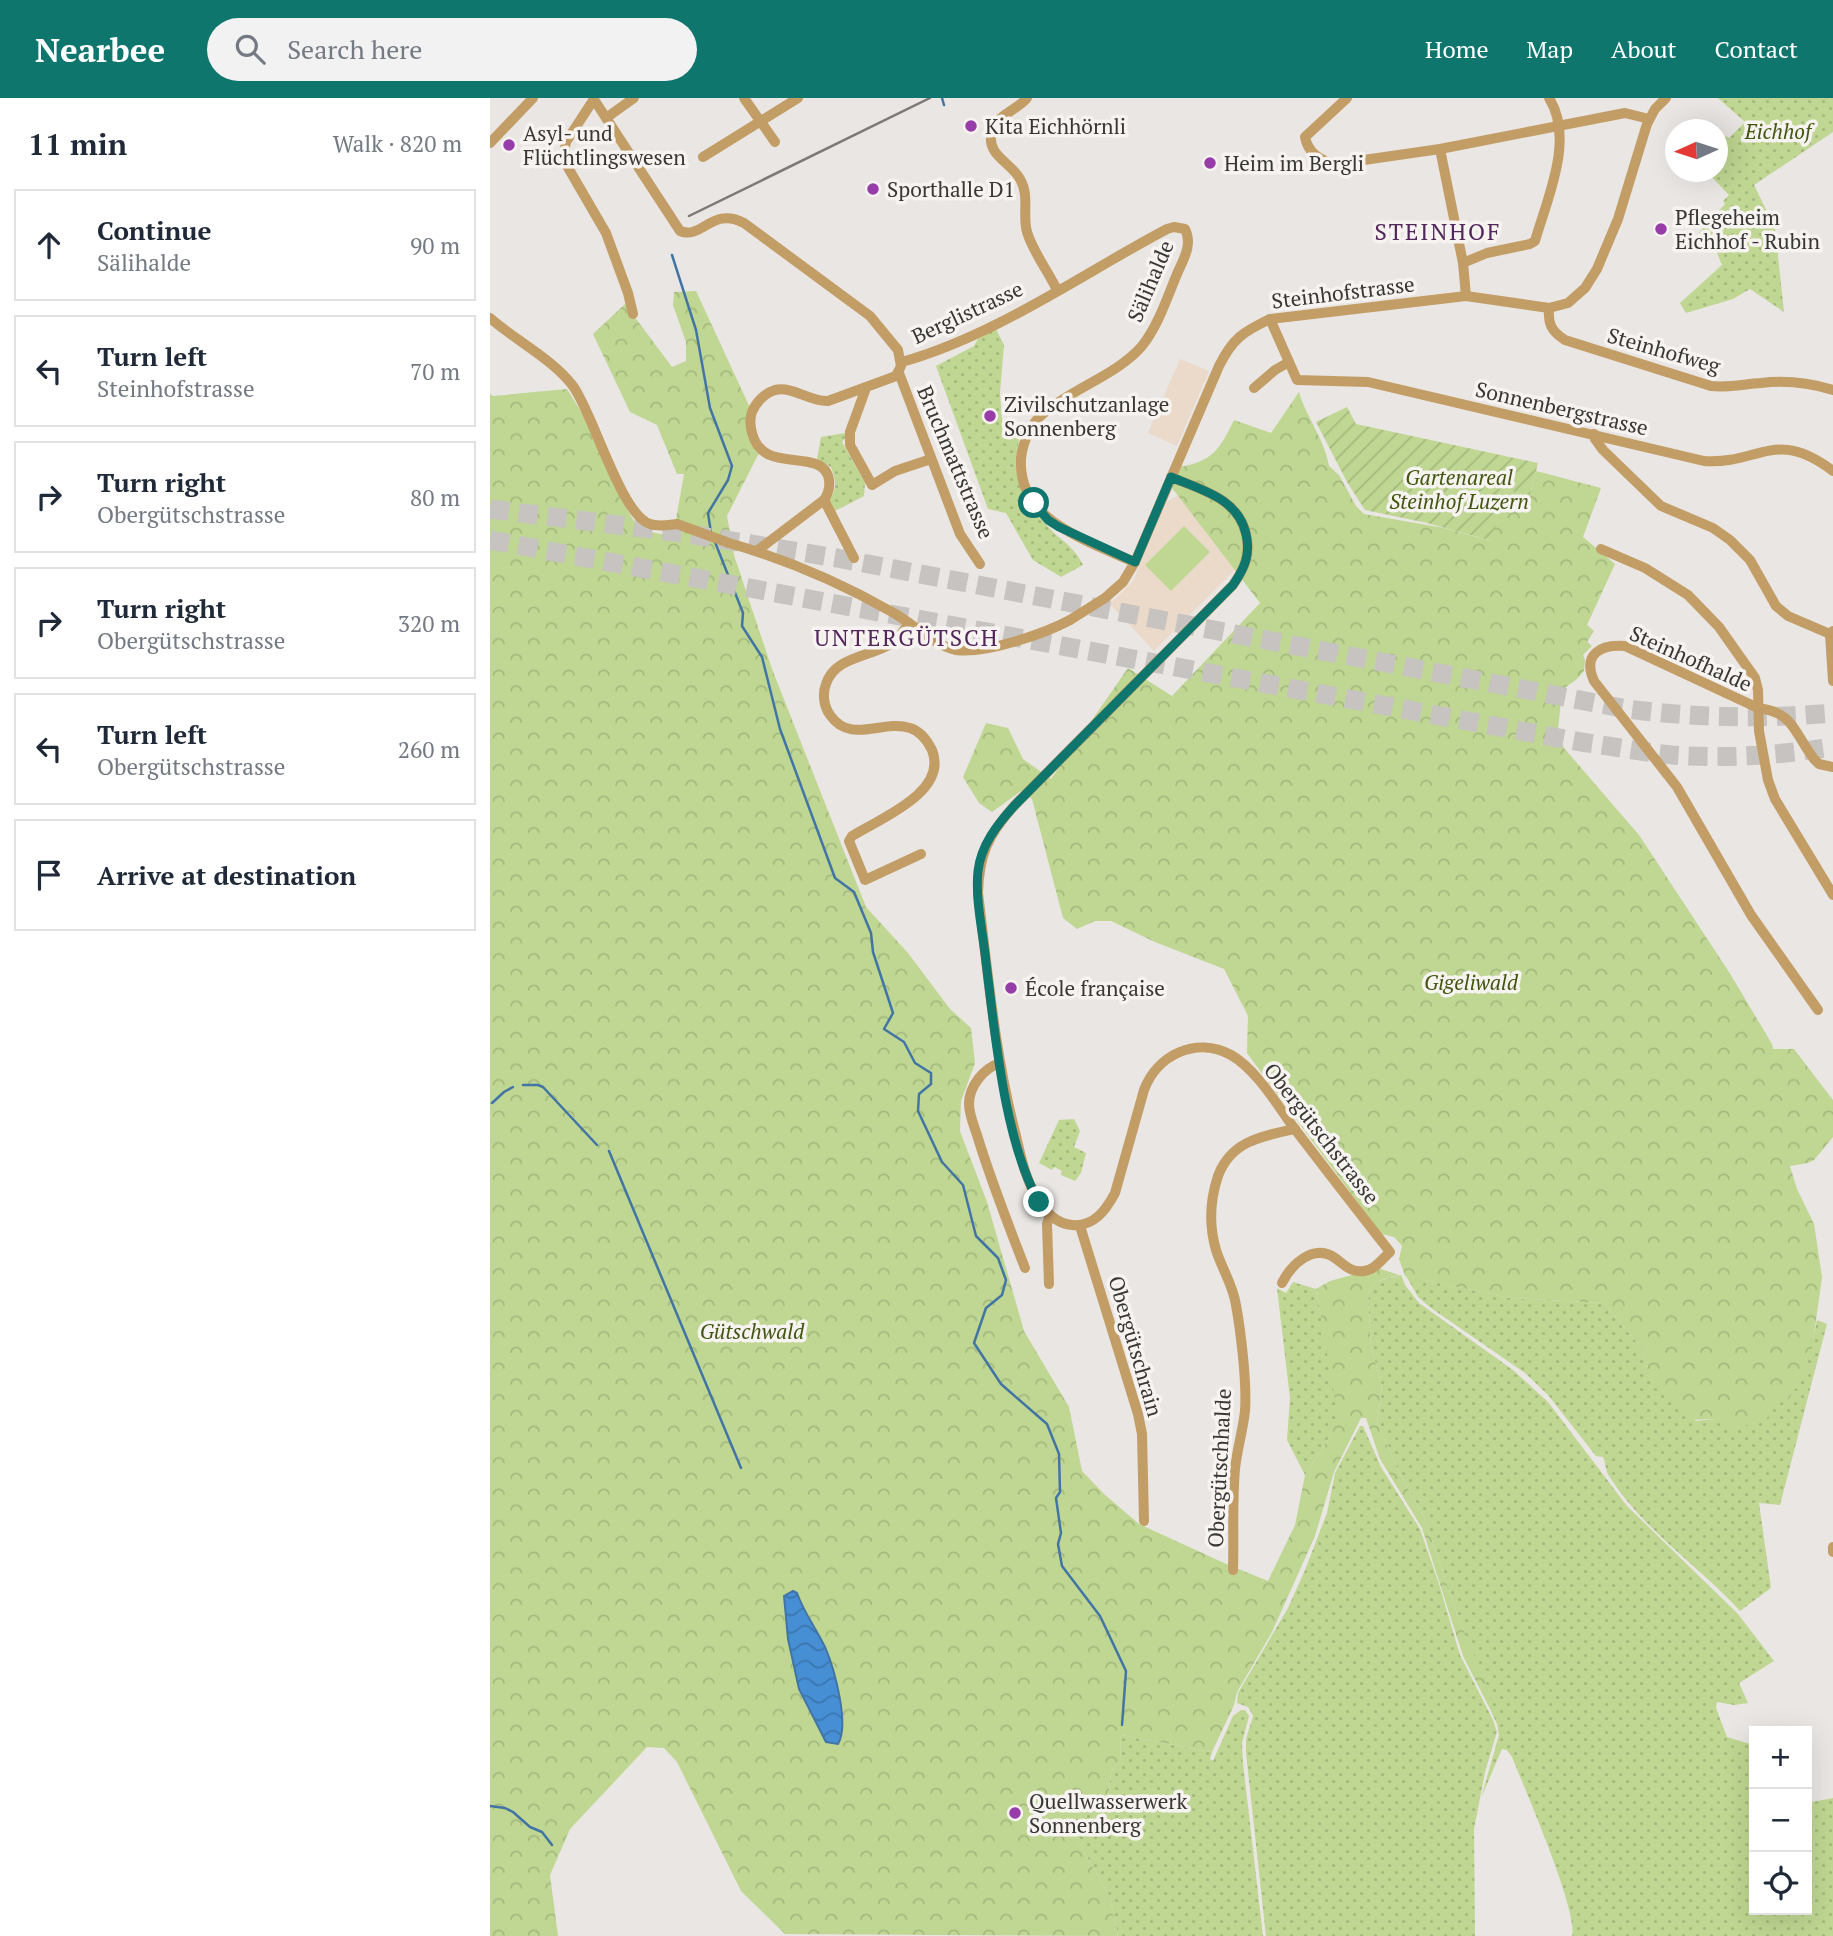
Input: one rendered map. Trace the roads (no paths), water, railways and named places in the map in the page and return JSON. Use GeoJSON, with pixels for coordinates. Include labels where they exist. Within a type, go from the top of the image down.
{"type":"FeatureCollection","features":[{"type":"Feature","properties":{"kind":"street"},"geometry":{"type":"LineString","coordinates":[[490,143],[533,98]]}},
{"type":"Feature","properties":{"kind":"street"},"geometry":{"type":"LineString","coordinates":[[633,314],[606,233],[563,159],[566,142],[593,98],[606,118],[634,98]]}},
{"type":"Feature","properties":{"kind":"street"},"geometry":{"type":"LineString","coordinates":[[744,98],[775,142]]}},
{"type":"Feature","properties":{"kind":"street"},"geometry":{"type":"LineString","coordinates":[[703,157],[798,98]]}},
{"type":"Feature","properties":{"kind":"street"},"geometry":{"type":"LineString","coordinates":[[1027,98],[997,121],[991,140],[998,157],[1020,178],[1025,190],[1025,223],[1028,234],[1057,290]]}},
{"type":"Feature","properties":{"kind":"street"},"geometry":{"type":"LineString","coordinates":[[1347,98],[1306,134],[1307,146],[1325,162],[1336,164],[1440,149],[1625,113],[1649,119]]}},
{"type":"Feature","properties":{"kind":"street"},"geometry":{"type":"LineString","coordinates":[[1463,263],[1486,253],[1535,241],[1560,152],[1560,125],[1549,98]]}},
{"type":"Feature","properties":{"kind":"street"},"geometry":{"type":"LineString","coordinates":[[1549,308],[1568,303],[1591,280],[1618,219],[1649,119],[1655,108],[1666,98]]}},
{"type":"Feature","properties":{"kind":"street","name":"Bruchmattstrasse"},"geometry":{"type":"LineString","coordinates":[[606,118],[680,232],[693,232],[723,217],[734,218],[870,316],[898,350],[900,368],[931,459],[960,534],[980,564]]}},
{"type":"Feature","properties":{"kind":"street"},"geometry":{"type":"LineString","coordinates":[[1440,149],[1463,263],[1466,296]]}},
{"type":"Feature","properties":{"kind":"street","name":"Berglistrasse"},"geometry":{"type":"LineString","coordinates":[[824,500],[830,489],[830,480],[822,468],[815,464],[783,460],[761,449],[754,440],[750,426],[752,412],[760,399],[773,390],[793,391],[819,401],[828,401],[892,378],[900,368],[937,352],[1057,290],[1167,229],[1185,229]]}},
{"type":"Feature","properties":{"kind":"street","name":"Sälihalde"},"geometry":{"type":"LineString","coordinates":[[1135,562],[1078,537],[1048,520],[1034,503],[1023,480],[1021,465],[1024,443],[1036,420],[1055,404],[1127,360],[1141,347],[1156,323],[1185,256],[1189,242],[1185,229]]}},
{"type":"Feature","properties":{"kind":"street","name":"Steinhofstrasse"},"geometry":{"type":"LineString","coordinates":[[758,550],[860,595],[946,646],[965,650],[1034,636],[1070,620],[1105,598],[1123,582],[1135,562],[1226,351],[1245,331],[1270,319],[1466,296],[1549,308]]}},
{"type":"Feature","properties":{"kind":"street","name":"Steinhofweg"},"geometry":{"type":"LineString","coordinates":[[1549,308],[1548,323],[1553,332],[1565,340],[1711,386],[1726,388],[1763,382],[1802,382],[1833,390]]}},
{"type":"Feature","properties":{"kind":"street"},"geometry":{"type":"LineString","coordinates":[[490,318],[557,369],[572,385],[620,487],[639,517],[648,524],[674,525],[758,550],[824,500],[854,558]]}},
{"type":"Feature","properties":{"kind":"street","name":"Sonnenbergstrasse"},"geometry":{"type":"LineString","coordinates":[[1270,319],[1297,380],[1368,382],[1714,461],[1771,449],[1792,450],[1815,458],[1833,471]]}},
{"type":"Feature","properties":{"kind":"street"},"geometry":{"type":"LineString","coordinates":[[1254,388],[1289,362]]}},
{"type":"Feature","properties":{"kind":"street"},"geometry":{"type":"LineString","coordinates":[[866,388],[850,432],[850,445],[872,485],[895,471],[931,459]]}},
{"type":"Feature","properties":{"kind":"street"},"geometry":{"type":"LineString","coordinates":[[1594,434],[1596,442],[1603,450],[1661,506],[1713,528],[1730,540],[1750,560],[1776,606],[1787,616],[1831,633],[1833,681]]}},
{"type":"Feature","properties":{"kind":"street"},"geometry":{"type":"LineString","coordinates":[[1080,1226],[1064,1224],[1051,1215],[1035,1194],[1020,1153],[1000,1063],[978,893],[980,861],[987,842],[1001,820],[1233,585],[1243,571],[1248,558],[1248,544],[1244,525],[1236,511],[1219,497],[1171,477]]}},
{"type":"Feature","properties":{"kind":"street","name":"Steinhofhalde"},"geometry":{"type":"LineString","coordinates":[[1601,549],[1645,568],[1688,595],[1719,627],[1755,678],[1758,708],[1626,646],[1605,646],[1590,660],[1594,681],[1677,787],[1751,915],[1818,1010]]}},
{"type":"Feature","properties":{"kind":"street"},"geometry":{"type":"LineString","coordinates":[[909,623],[890,644],[835,669],[825,684],[824,701],[832,718],[848,729],[860,731],[899,726],[909,728],[925,739],[932,750],[934,763],[927,787],[852,836],[849,841],[864,880],[921,853]]}},
{"type":"Feature","properties":{"kind":"street"},"geometry":{"type":"LineString","coordinates":[[1833,767],[1819,764],[1814,759],[1783,715],[1758,708],[1759,731],[1775,799],[1833,895]]}},
{"type":"Feature","properties":{"kind":"street","name":"Obergütschstrasse"},"geometry":{"type":"LineString","coordinates":[[1080,1226],[1096,1219],[1115,1193],[1148,1077],[1157,1065],[1177,1052],[1204,1048],[1233,1056],[1268,1092],[1390,1252],[1375,1266],[1363,1271],[1349,1269],[1329,1255],[1312,1254],[1292,1268],[1282,1283]]}},
{"type":"Feature","properties":{"kind":"street"},"geometry":{"type":"LineString","coordinates":[[1000,1063],[991,1066],[979,1077],[969,1104],[987,1168],[1025,1268]]}},
{"type":"Feature","properties":{"kind":"street","name":"Obergütschhalde"},"geometry":{"type":"LineString","coordinates":[[1233,1570],[1236,1466],[1245,1397],[1236,1305],[1214,1242],[1211,1218],[1213,1199],[1219,1176],[1227,1159],[1237,1147],[1267,1135],[1295,1129]]}},
{"type":"Feature","properties":{"kind":"street"},"geometry":{"type":"LineString","coordinates":[[1049,1284],[1047,1224],[1051,1215]]}},
{"type":"Feature","properties":{"kind":"street","name":"Obergütschrain"},"geometry":{"type":"LineString","coordinates":[[1080,1226],[1138,1414],[1142,1434],[1144,1521]]}},
{"type":"Feature","properties":{"kind":"water"},"geometry":{"type":"Polygon","coordinates":[[[793,1591],[797,1593],[822,1640],[833,1668],[842,1710],[838,1744],[826,1742],[799,1689],[788,1639],[784,1596],[793,1591]]]}},
{"type":"Feature","properties":{"kind":"waterway"},"geometry":{"type":"LineString","coordinates":[[942,98],[944,105]]}},
{"type":"Feature","properties":{"kind":"waterway"},"geometry":{"type":"LineString","coordinates":[[672,255],[696,330],[710,408],[732,466],[728,480],[708,513],[711,533]]}},
{"type":"Feature","properties":{"kind":"waterway"},"geometry":{"type":"LineString","coordinates":[[715,542],[743,613],[742,626],[762,657],[780,729],[835,878],[854,892],[871,933],[873,952],[893,1013],[884,1029],[904,1042],[915,1063],[931,1073],[931,1084],[919,1094],[918,1111],[942,1162],[963,1185],[976,1236],[998,1258],[1006,1280],[1002,1295],[986,1308],[974,1343],[1001,1384],[1047,1424],[1059,1454],[1060,1492],[1056,1498],[1062,1566],[1100,1616],[1126,1671],[1122,1725]]}},
{"type":"Feature","properties":{"kind":"waterway"},"geometry":{"type":"LineString","coordinates":[[523,1085],[543,1087],[597,1145]]}},
{"type":"Feature","properties":{"kind":"waterway"},"geometry":{"type":"LineString","coordinates":[[492,1103],[513,1087]]}},
{"type":"Feature","properties":{"kind":"waterway"},"geometry":{"type":"LineString","coordinates":[[609,1151],[741,1468]]}},
{"type":"Feature","properties":{"kind":"waterway"},"geometry":{"type":"LineString","coordinates":[[490,1806],[513,1812],[530,1827],[542,1832],[552,1845]]}},
{"type":"Feature","properties":{"kind":"tunnel"},"geometry":{"type":"LineString","coordinates":[[490,509],[682,533],[837,558],[1627,709],[1730,717],[1833,713]]}},
{"type":"Feature","properties":{"kind":"tunnel"},"geometry":{"type":"LineString","coordinates":[[490,540],[1581,742],[1660,754],[1712,757],[1833,747]]}},
{"type":"Feature","properties":{"kind":"railway"},"geometry":{"type":"LineString","coordinates":[[689,216],[930,98]]}},
{"type":"Feature","properties":{"kind":"place","name":"Kita Eichhörnli"},"geometry":{"type":"Point","coordinates":[971,126]}},
{"type":"Feature","properties":{"kind":"place","name":"Asyl- und Flüchtlingswesen"},"geometry":{"type":"Point","coordinates":[509,145]}},
{"type":"Feature","properties":{"kind":"place","name":"Heim im Bergli"},"geometry":{"type":"Point","coordinates":[1210,163]}},
{"type":"Feature","properties":{"kind":"place","name":"Sporthalle D1"},"geometry":{"type":"Point","coordinates":[873,189]}},
{"type":"Feature","properties":{"kind":"place","name":"Pflegeheim Eichhof - Rubin"},"geometry":{"type":"Point","coordinates":[1661,229]}},
{"type":"Feature","properties":{"kind":"place","name":"Zivilschutzanlage Sonnenberg"},"geometry":{"type":"Point","coordinates":[990,416]}},
{"type":"Feature","properties":{"kind":"place","name":"École française"},"geometry":{"type":"Point","coordinates":[1011,988]}},
{"type":"Feature","properties":{"kind":"place","name":"Quellwasserwerk Sonnenberg"},"geometry":{"type":"Point","coordinates":[1015,1813]}},
{"type":"Feature","properties":{"kind":"district","name":"STEINHOF"},"geometry":{"type":"Point","coordinates":[1438,231]}},
{"type":"Feature","properties":{"kind":"district","name":"UNTERGÜTSCH"},"geometry":{"type":"Point","coordinates":[907,637]}},
{"type":"Feature","properties":{"kind":"park label","name":"Eichhof"},"geometry":{"type":"Point","coordinates":[1778,131]}},
{"type":"Feature","properties":{"kind":"park label","name":"Gartenareal Steinhof Luzern"},"geometry":{"type":"Point","coordinates":[1459,489]}},
{"type":"Feature","properties":{"kind":"park label","name":"Gigeliwald"},"geometry":{"type":"Point","coordinates":[1471,982]}},
{"type":"Feature","properties":{"kind":"park label","name":"Gütschwald"},"geometry":{"type":"Point","coordinates":[752,1331]}}]}
